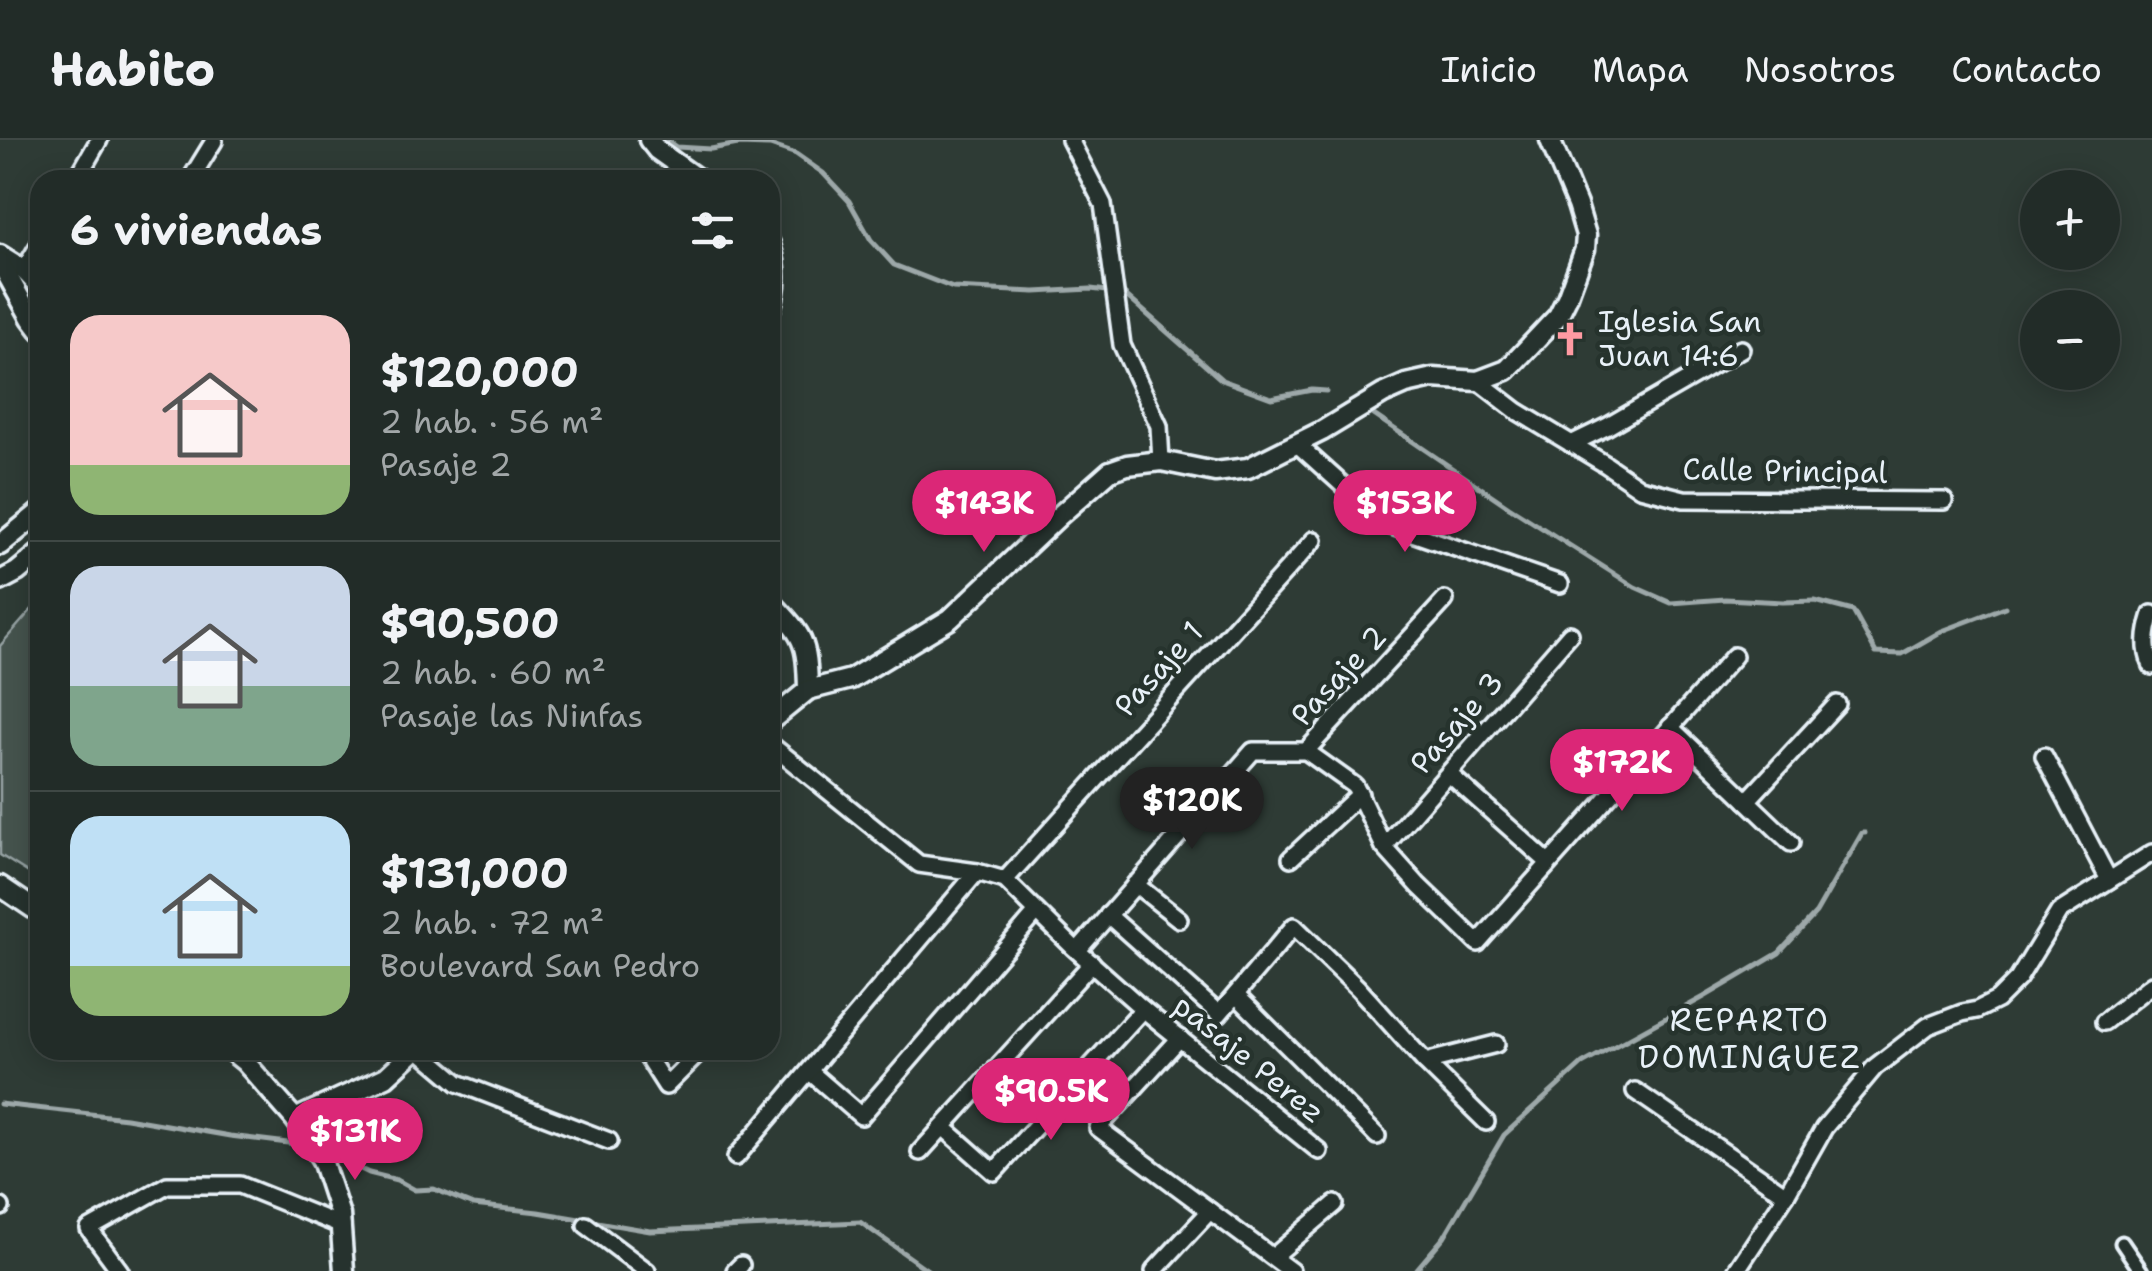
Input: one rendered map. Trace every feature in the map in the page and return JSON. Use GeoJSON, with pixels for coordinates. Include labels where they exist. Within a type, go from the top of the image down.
{"type":"FeatureCollection","features":[{"type":"Feature","properties":{"kind":"street"},"geometry":{"type":"LineString","coordinates":[[82,170],[99,140]]}},
{"type":"Feature","properties":{"kind":"street"},"geometry":{"type":"LineString","coordinates":[[649,140],[685,170]]}},
{"type":"Feature","properties":{"kind":"street"},"geometry":{"type":"LineString","coordinates":[[1070,140],[1103,204],[1122,344],[1159,426],[1160,461]]}},
{"type":"Feature","properties":{"kind":"street"},"geometry":{"type":"LineString","coordinates":[[780,714],[808,690],[851,679],[950,619],[1110,471],[1160,461],[1215,472],[1248,468],[1406,384],[1433,378],[1478,381],[1506,370],[1558,316],[1585,248],[1586,235],[1577,205],[1550,140]]}},
{"type":"Feature","properties":{"kind":"street"},"geometry":{"type":"LineString","coordinates":[[196,170],[214,141]]}},
{"type":"Feature","properties":{"kind":"street"},"geometry":{"type":"LineString","coordinates":[[0,258],[30,277]]}},
{"type":"Feature","properties":{"kind":"street"},"geometry":{"type":"LineString","coordinates":[[0,258],[30,316]]}},
{"type":"Feature","properties":{"kind":"street"},"geometry":{"type":"LineString","coordinates":[[24,270],[30,260]]}},
{"type":"Feature","properties":{"kind":"street"},"geometry":{"type":"LineString","coordinates":[[1571,444],[1741,349]]}},
{"type":"Feature","properties":{"kind":"street","name":"Calle Principal"},"geometry":{"type":"LineString","coordinates":[[1478,381],[1517,411],[1640,488],[1684,499],[1944,501]]}},
{"type":"Feature","properties":{"kind":"street"},"geometry":{"type":"LineString","coordinates":[[1297,444],[1386,524],[1560,584]]}},
{"type":"Feature","properties":{"kind":"street"},"geometry":{"type":"LineString","coordinates":[[0,545],[30,520]]}},
{"type":"Feature","properties":{"kind":"street","name":"Pasaje 1"},"geometry":{"type":"LineString","coordinates":[[1006,880],[1314,540]]}},
{"type":"Feature","properties":{"kind":"street"},"geometry":{"type":"LineString","coordinates":[[0,580],[30,561]]}},
{"type":"Feature","properties":{"kind":"street","name":"Pasaje 2"},"geometry":{"type":"LineString","coordinates":[[1078,950],[1253,751],[1306,751],[1446,600]]}},
{"type":"Feature","properties":{"kind":"street"},"geometry":{"type":"LineString","coordinates":[[780,611],[798,630],[805,648],[808,690]]}},
{"type":"Feature","properties":{"kind":"street"},"geometry":{"type":"LineString","coordinates":[[2152,614],[2146,642],[2152,666]]}},
{"type":"Feature","properties":{"kind":"street","name":"Pasaje 3"},"geometry":{"type":"LineString","coordinates":[[1384,848],[1570,634]]}},
{"type":"Feature","properties":{"kind":"street"},"geometry":{"type":"LineString","coordinates":[[1306,751],[1355,786],[1384,848],[1478,943],[1734,656]]}},
{"type":"Feature","properties":{"kind":"street"},"geometry":{"type":"LineString","coordinates":[[1747,801],[1837,704]]}},
{"type":"Feature","properties":{"kind":"street"},"geometry":{"type":"LineString","coordinates":[[1670,727],[1791,842]]}},
{"type":"Feature","properties":{"kind":"street"},"geometry":{"type":"LineString","coordinates":[[780,752],[919,864],[1006,880]]}},
{"type":"Feature","properties":{"kind":"street"},"geometry":{"type":"LineString","coordinates":[[2044,756],[2109,880]]}},
{"type":"Feature","properties":{"kind":"street"},"geometry":{"type":"LineString","coordinates":[[1449,774],[1548,863]]}},
{"type":"Feature","properties":{"kind":"street"},"geometry":{"type":"LineString","coordinates":[[1291,858],[1360,794]]}},
{"type":"Feature","properties":{"kind":"street"},"geometry":{"type":"LineString","coordinates":[[1736,1271],[1824,1128],[1875,1067],[1928,1026],[1997,1000],[2018,979],[2060,912],[2152,853]]}},
{"type":"Feature","properties":{"kind":"street"},"geometry":{"type":"LineString","coordinates":[[736,1157],[976,872]]}},
{"type":"Feature","properties":{"kind":"street","name":"pasaje Perez"},"geometry":{"type":"LineString","coordinates":[[1006,880],[1143,1009],[1319,1152]]}},
{"type":"Feature","properties":{"kind":"street"},"geometry":{"type":"LineString","coordinates":[[1136,884],[1179,919]]}},
{"type":"Feature","properties":{"kind":"street"},"geometry":{"type":"LineString","coordinates":[[0,886],[30,906]]}},
{"type":"Feature","properties":{"kind":"street"},"geometry":{"type":"LineString","coordinates":[[809,1071],[861,1116],[1037,912]]}},
{"type":"Feature","properties":{"kind":"street"},"geometry":{"type":"LineString","coordinates":[[1108,915],[1219,1014],[1294,926],[1486,1122]]}},
{"type":"Feature","properties":{"kind":"street"},"geometry":{"type":"LineString","coordinates":[[920,1152],[1092,962]]}},
{"type":"Feature","properties":{"kind":"street"},"geometry":{"type":"LineString","coordinates":[[2104,1022],[2152,984]]}},
{"type":"Feature","properties":{"kind":"street"},"geometry":{"type":"LineString","coordinates":[[1236,995],[1377,1136]]}},
{"type":"Feature","properties":{"kind":"street"},"geometry":{"type":"LineString","coordinates":[[943,1127],[994,1172],[1143,1009]]}},
{"type":"Feature","properties":{"kind":"street"},"geometry":{"type":"LineString","coordinates":[[1180,1038],[1098,1128],[1292,1271]]}},
{"type":"Feature","properties":{"kind":"street"},"geometry":{"type":"LineString","coordinates":[[1425,1062],[1496,1044]]}},
{"type":"Feature","properties":{"kind":"street"},"geometry":{"type":"LineString","coordinates":[[242,1060],[295,1119],[322,1160],[342,1226],[344,1271]]}},
{"type":"Feature","properties":{"kind":"street"},"geometry":{"type":"LineString","coordinates":[[295,1119],[386,1078],[406,1060]]}},
{"type":"Feature","properties":{"kind":"street"},"geometry":{"type":"LineString","coordinates":[[429,1060],[458,1083],[609,1141]]}},
{"type":"Feature","properties":{"kind":"street"},"geometry":{"type":"LineString","coordinates":[[649,1060],[666,1086],[692,1060]]}},
{"type":"Feature","properties":{"kind":"street"},"geometry":{"type":"LineString","coordinates":[[1634,1091],[1786,1194]]}},
{"type":"Feature","properties":{"kind":"street"},"geometry":{"type":"LineString","coordinates":[[120,1271],[89,1228],[167,1184],[240,1185],[342,1226]]}},
{"type":"Feature","properties":{"kind":"street"},"geometry":{"type":"LineString","coordinates":[[1273,1257],[1334,1204]]}},
{"type":"Feature","properties":{"kind":"street"},"geometry":{"type":"LineString","coordinates":[[1154,1271],[1210,1210]]}},
{"type":"Feature","properties":{"kind":"street"},"geometry":{"type":"LineString","coordinates":[[586,1225],[647,1271]]}},
{"type":"Feature","properties":{"kind":"street"},"geometry":{"type":"LineString","coordinates":[[2122,1243],[2141,1271]]}},
{"type":"Feature","properties":{"kind":"shaded area"},"geometry":{"type":"Polygon","coordinates":[[[30,612],[30,874],[0,855],[0,646],[30,612]]]}},
{"type":"Feature","properties":{"kind":"waterway"},"geometry":{"type":"LineString","coordinates":[[667,140],[677,147],[711,149],[738,144],[770,145],[796,154],[823,173],[849,201],[871,240],[894,265],[953,288],[1035,292],[1091,289],[1123,293],[1222,380],[1271,398],[1326,391]]}},
{"type":"Feature","properties":{"kind":"waterway"},"geometry":{"type":"LineString","coordinates":[[1368,411],[1635,587],[1671,603],[1725,599],[1815,601],[1853,611],[1876,653],[1902,654],[1942,631],[2005,607]]}},
{"type":"Feature","properties":{"kind":"waterway"},"geometry":{"type":"LineString","coordinates":[[1415,1271],[1444,1237],[1504,1135],[1582,1064],[1779,953],[1816,913],[1865,833]]}},
{"type":"Feature","properties":{"kind":"waterway"},"geometry":{"type":"LineString","coordinates":[[0,1104],[296,1144]]}},
{"type":"Feature","properties":{"kind":"waterway"},"geometry":{"type":"LineString","coordinates":[[331,1155],[415,1190],[434,1189],[473,1205],[650,1231],[860,1222],[929,1271]]}},
{"type":"Feature","properties":{"kind":"place","name":"Iglesia San Juan 14:6"},"geometry":{"type":"Point","coordinates":[1570,339]}},
{"type":"Feature","properties":{"kind":"district","name":"REPARTO DOMINGUEZ"},"geometry":{"type":"Point","coordinates":[1750,1038]}}]}
